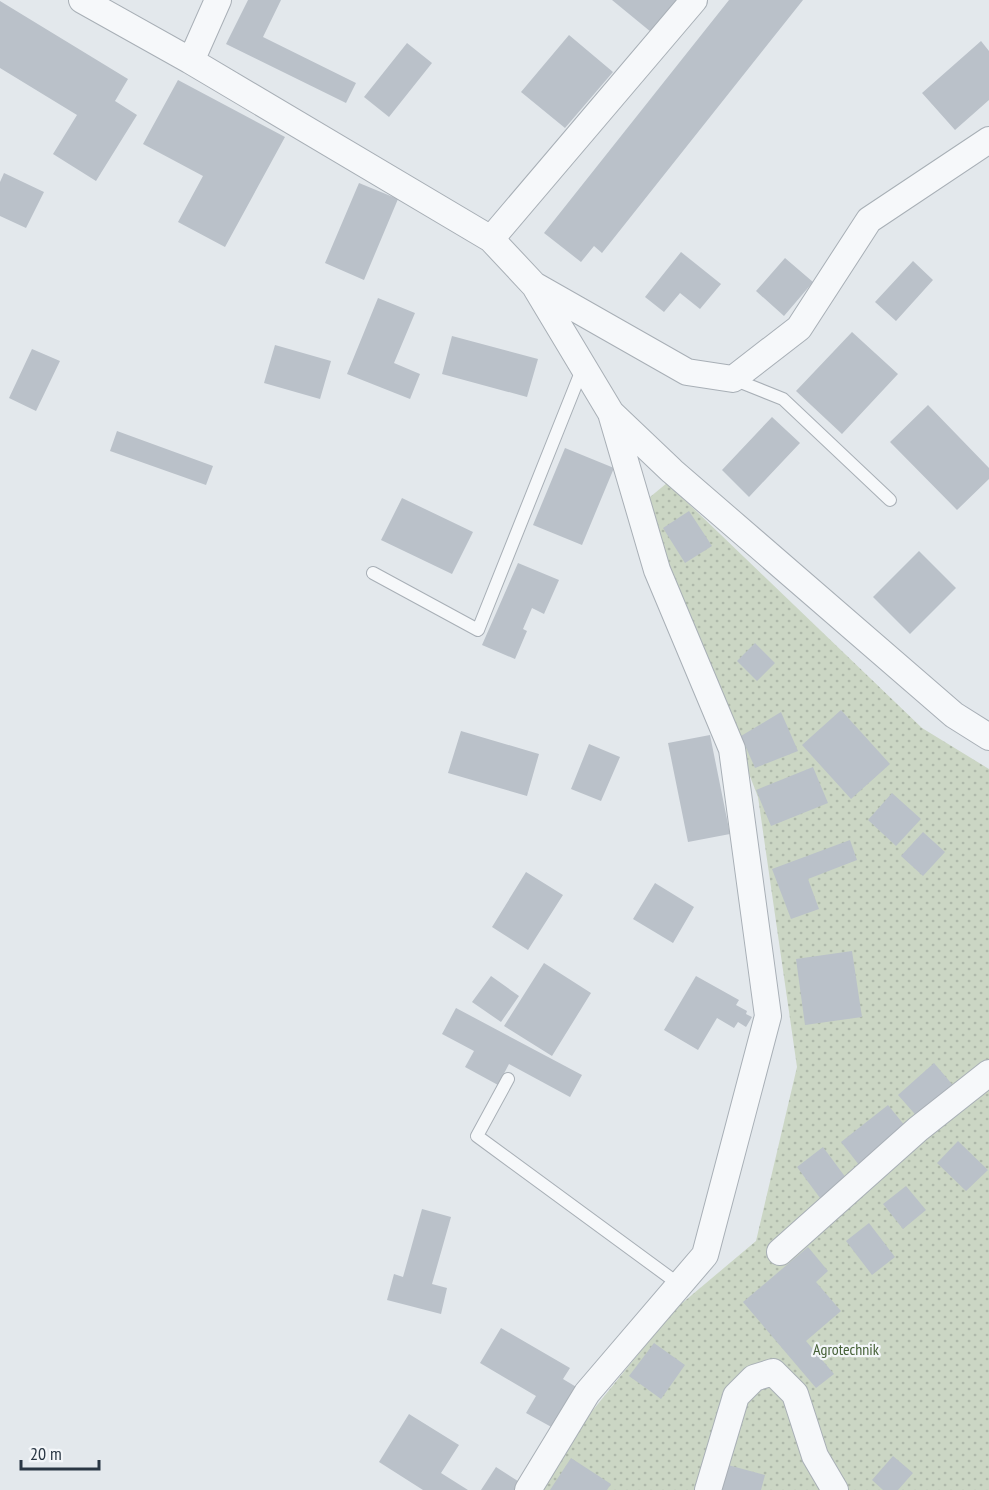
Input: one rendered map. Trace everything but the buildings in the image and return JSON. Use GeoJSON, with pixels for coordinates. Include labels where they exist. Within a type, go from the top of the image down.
{"type":"FeatureCollection","features":[{"type":"Feature","properties":{"kind":"street"},"geometry":{"type":"LineString","coordinates":[[82,0],[191,61],[491,239],[534,285],[611,413],[657,570],[732,749],[768,1016],[705,1256],[587,1393],[528,1490]]}},
{"type":"Feature","properties":{"kind":"street"},"geometry":{"type":"LineString","coordinates":[[191,61],[218,0]]}},
{"type":"Feature","properties":{"kind":"street"},"geometry":{"type":"LineString","coordinates":[[491,239],[694,0]]}},
{"type":"Feature","properties":{"kind":"street"},"geometry":{"type":"LineString","coordinates":[[534,285],[687,372],[734,379],[799,328],[869,220],[989,140]]}},
{"type":"Feature","properties":{"kind":"street"},"geometry":{"type":"LineString","coordinates":[[611,413],[672,471],[954,716],[989,737]]}},
{"type":"Feature","properties":{"kind":"street"},"geometry":{"type":"LineString","coordinates":[[780,1252],[918,1129],[989,1073]]}},
{"type":"Feature","properties":{"kind":"street"},"geometry":{"type":"LineString","coordinates":[[708,1490],[736,1396],[754,1378],[773,1372],[795,1394],[815,1456],[835,1490]]}},
{"type":"Feature","properties":{"kind":"lane"},"geometry":{"type":"LineString","coordinates":[[373,573],[478,630],[583,366]]}},
{"type":"Feature","properties":{"kind":"lane"},"geometry":{"type":"LineString","coordinates":[[734,379],[783,399],[890,500]]}},
{"type":"Feature","properties":{"kind":"lane"},"geometry":{"type":"LineString","coordinates":[[508,1079],[477,1136],[680,1285]]}},
{"type":"Feature","properties":{"kind":"green space","name":"Agrotechnik"},"geometry":{"type":"Polygon","coordinates":[[[667,483],[922,728],[989,769],[989,1490],[543,1490],[580,1426],[674,1310],[756,1241],[797,1067],[758,797],[644,502],[667,483]]]}}]}
